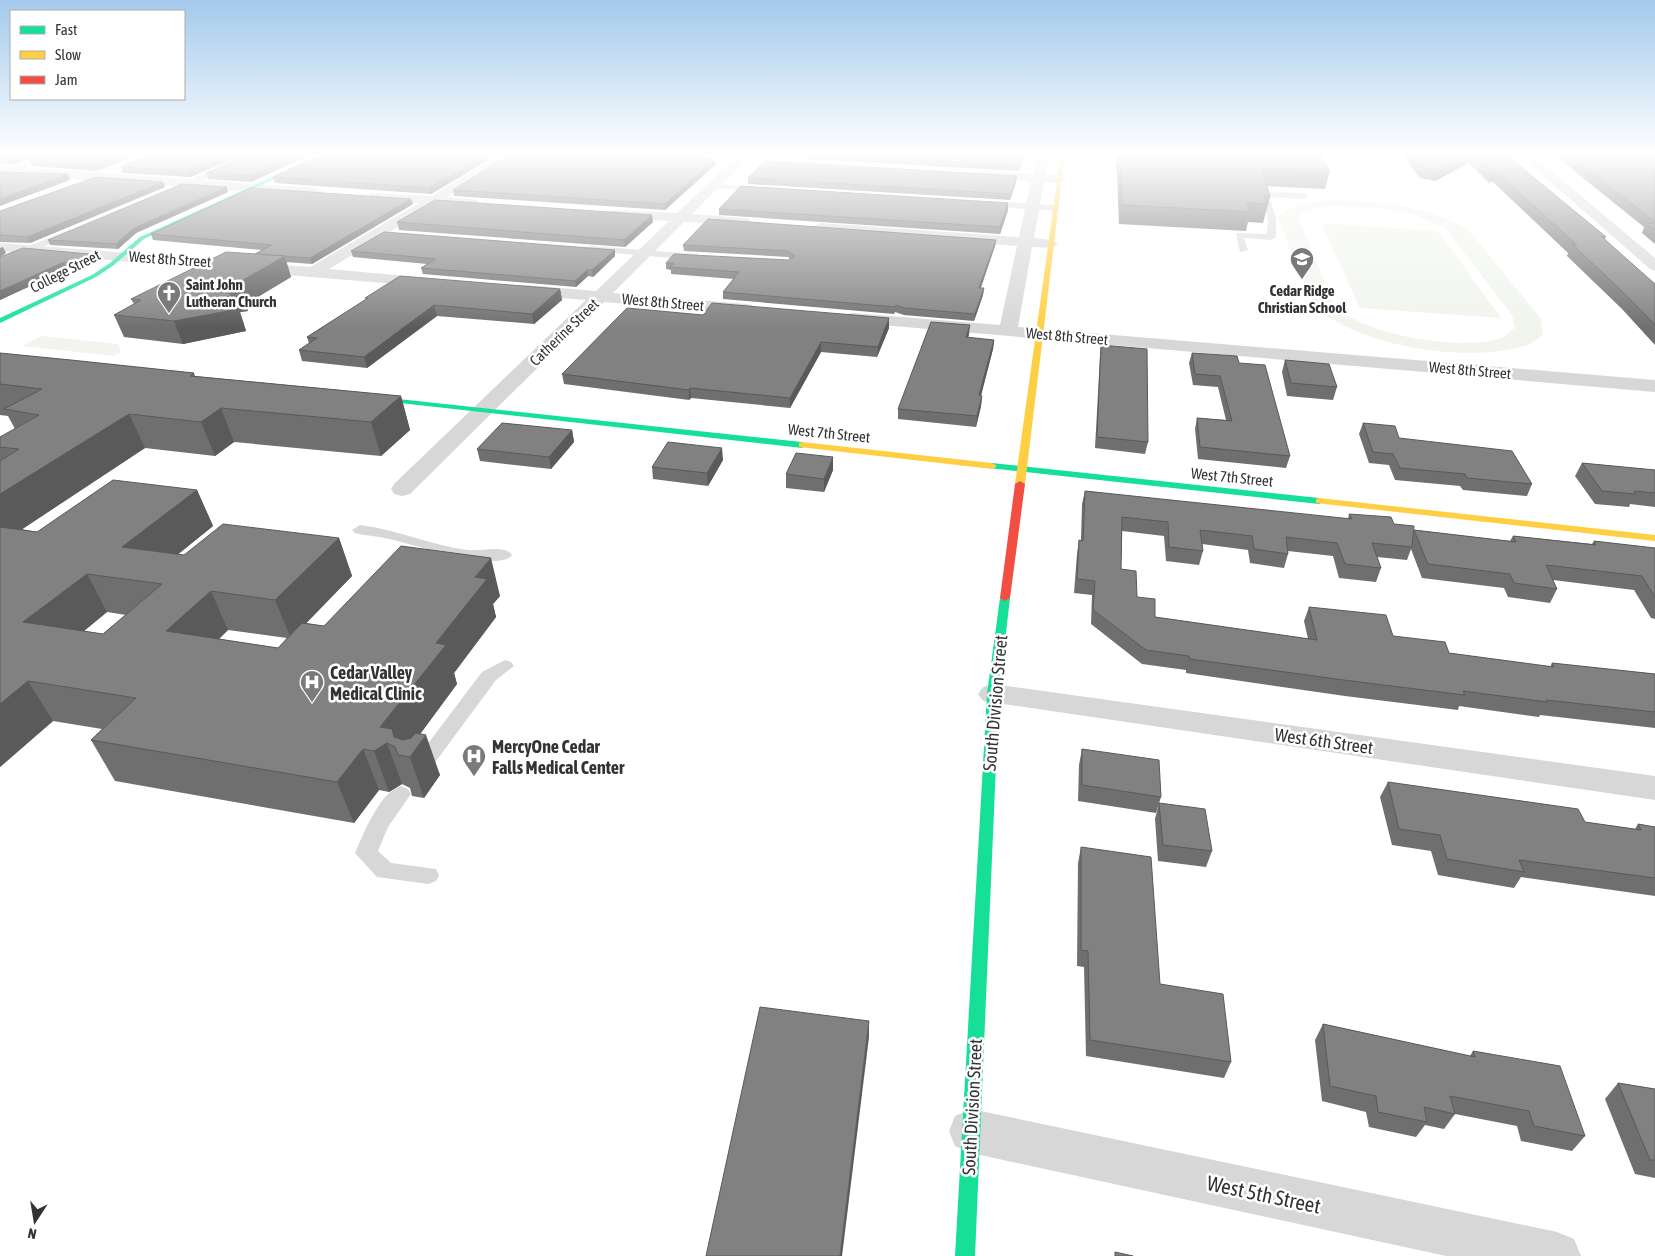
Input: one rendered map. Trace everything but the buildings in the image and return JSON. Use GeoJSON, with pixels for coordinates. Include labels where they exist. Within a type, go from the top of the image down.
{"type":"FeatureCollection","features":[{"type":"Feature","properties":{"kind":"street","name":"College Street"},"geometry":{"type":"LineString","coordinates":[[0,321],[93,276],[124,256],[130,246],[142,238],[200,212]]}},
{"type":"Feature","properties":{"kind":"street"},"geometry":{"type":"LineString","coordinates":[[315,271],[415,212]]}},
{"type":"Feature","properties":{"kind":"street"},"geometry":{"type":"LineString","coordinates":[[604,212],[757,223]]}},
{"type":"Feature","properties":{"kind":"street","name":"Catherine Street"},"geometry":{"type":"LineString","coordinates":[[402,489],[687,212]]}},
{"type":"Feature","properties":{"kind":"street"},"geometry":{"type":"LineString","coordinates":[[1008,331],[1031,212]]}},
{"type":"Feature","properties":{"kind":"street","name":"South Division Street"},"geometry":{"type":"LineString","coordinates":[[965,1256],[992,694],[1055,212]]}},
{"type":"Feature","properties":{"kind":"street"},"geometry":{"type":"LineString","coordinates":[[1591,212],[1655,266]]}},
{"type":"Feature","properties":{"kind":"street"},"geometry":{"type":"LineString","coordinates":[[805,226],[1051,244]]}},
{"type":"Feature","properties":{"kind":"street","name":"West 8th Street"},"geometry":{"type":"LineString","coordinates":[[0,247],[315,271],[447,284]]}},
{"type":"Feature","properties":{"kind":"street","name":"West 8th Street"},"geometry":{"type":"LineString","coordinates":[[514,289],[765,311]]}},
{"type":"Feature","properties":{"kind":"street","name":"West 8th Street"},"geometry":{"type":"LineString","coordinates":[[833,316],[1653,387]]}},
{"type":"Feature","properties":{"kind":"street","name":"West 7th Street"},"geometry":{"type":"LineString","coordinates":[[348,396],[1655,538]]}},
{"type":"Feature","properties":{"kind":"street","name":"West 6th Street"},"geometry":{"type":"LineString","coordinates":[[992,694],[1655,788]]}},
{"type":"Feature","properties":{"kind":"street","name":"West 5th Street"},"geometry":{"type":"LineString","coordinates":[[971,1131],[1557,1256]]}},
{"type":"Feature","properties":{"kind":"lane"},"geometry":{"type":"LineString","coordinates":[[1243,250],[1239,235],[1271,237],[1272,218],[1270,212]]}},
{"type":"Feature","properties":{"kind":"lane"},"geometry":{"type":"LineString","coordinates":[[0,261],[78,229]]}},
{"type":"Feature","properties":{"kind":"lane"},"geometry":{"type":"LineString","coordinates":[[381,232],[400,234]]}},
{"type":"Feature","properties":{"kind":"lane"},"geometry":{"type":"LineString","coordinates":[[576,248],[710,258]]}},
{"type":"Feature","properties":{"kind":"lane"},"geometry":{"type":"LineString","coordinates":[[360,530],[390,534],[467,555],[504,555]]}},
{"type":"Feature","properties":{"kind":"lane"},"geometry":{"type":"LineString","coordinates":[[417,772],[489,676],[505,666]]}},
{"type":"Feature","properties":{"kind":"lane"},"geometry":{"type":"LineString","coordinates":[[401,794],[379,822],[366,853],[385,871],[428,875]]}},
{"type":"Feature","properties":{"kind":"shaded area"},"geometry":{"type":"Polygon","coordinates":[[[1305,212],[1299,214],[1299,219],[1334,304],[1347,315],[1365,324],[1414,338],[1465,343],[1503,337],[1515,328],[1512,315],[1445,228],[1414,215],[1399,212],[1428,212],[1468,229],[1541,319],[1543,334],[1532,343],[1524,346],[1481,353],[1457,353],[1408,347],[1362,334],[1330,318],[1316,304],[1297,268],[1278,218],[1283,213],[1305,212]]]}},
{"type":"Feature","properties":{"kind":"shaded area"},"geometry":{"type":"Polygon","coordinates":[[[1321,223],[1438,231],[1501,318],[1360,308],[1321,223]]]}},
{"type":"Feature","properties":{"kind":"shaded area"},"geometry":{"type":"Polygon","coordinates":[[[42,336],[118,344],[121,352],[114,356],[22,346],[42,336]]]}},
{"type":"Feature","properties":{"kind":"traffic: fast"},"geometry":{"type":"LineString","coordinates":[[0,321],[94,276],[112,264],[142,238],[200,212]]}},
{"type":"Feature","properties":{"kind":"traffic: fast"},"geometry":{"type":"LineString","coordinates":[[364,397],[802,445]]}},
{"type":"Feature","properties":{"kind":"traffic: fast"},"geometry":{"type":"LineString","coordinates":[[992,466],[1319,501]]}},
{"type":"Feature","properties":{"kind":"traffic: fast"},"geometry":{"type":"LineString","coordinates":[[965,1256],[993,694],[1005,598]]}},
{"type":"Feature","properties":{"kind":"traffic: slow"},"geometry":{"type":"LineString","coordinates":[[1020,484],[1055,212]]}},
{"type":"Feature","properties":{"kind":"traffic: slow"},"geometry":{"type":"LineString","coordinates":[[802,445],[992,466]]}},
{"type":"Feature","properties":{"kind":"traffic: slow"},"geometry":{"type":"LineString","coordinates":[[1319,501],[1655,538]]}},
{"type":"Feature","properties":{"kind":"traffic: jam"},"geometry":{"type":"LineString","coordinates":[[1005,598],[1020,484]]}},
{"type":"Feature","properties":{"kind":"place","name":"Cedar Ridge Christian School"},"geometry":{"type":"Point","coordinates":[1302,280]}},
{"type":"Feature","properties":{"kind":"place","name":"Saint John Lutheran Church"},"geometry":{"type":"Point","coordinates":[169,314]}},
{"type":"Feature","properties":{"kind":"place","name":"Cedar Valley Medical Clinic"},"geometry":{"type":"Point","coordinates":[312,703]}},
{"type":"Feature","properties":{"kind":"place","name":"MercyOne Cedar Falls Medical Center"},"geometry":{"type":"Point","coordinates":[474,777]}}]}
